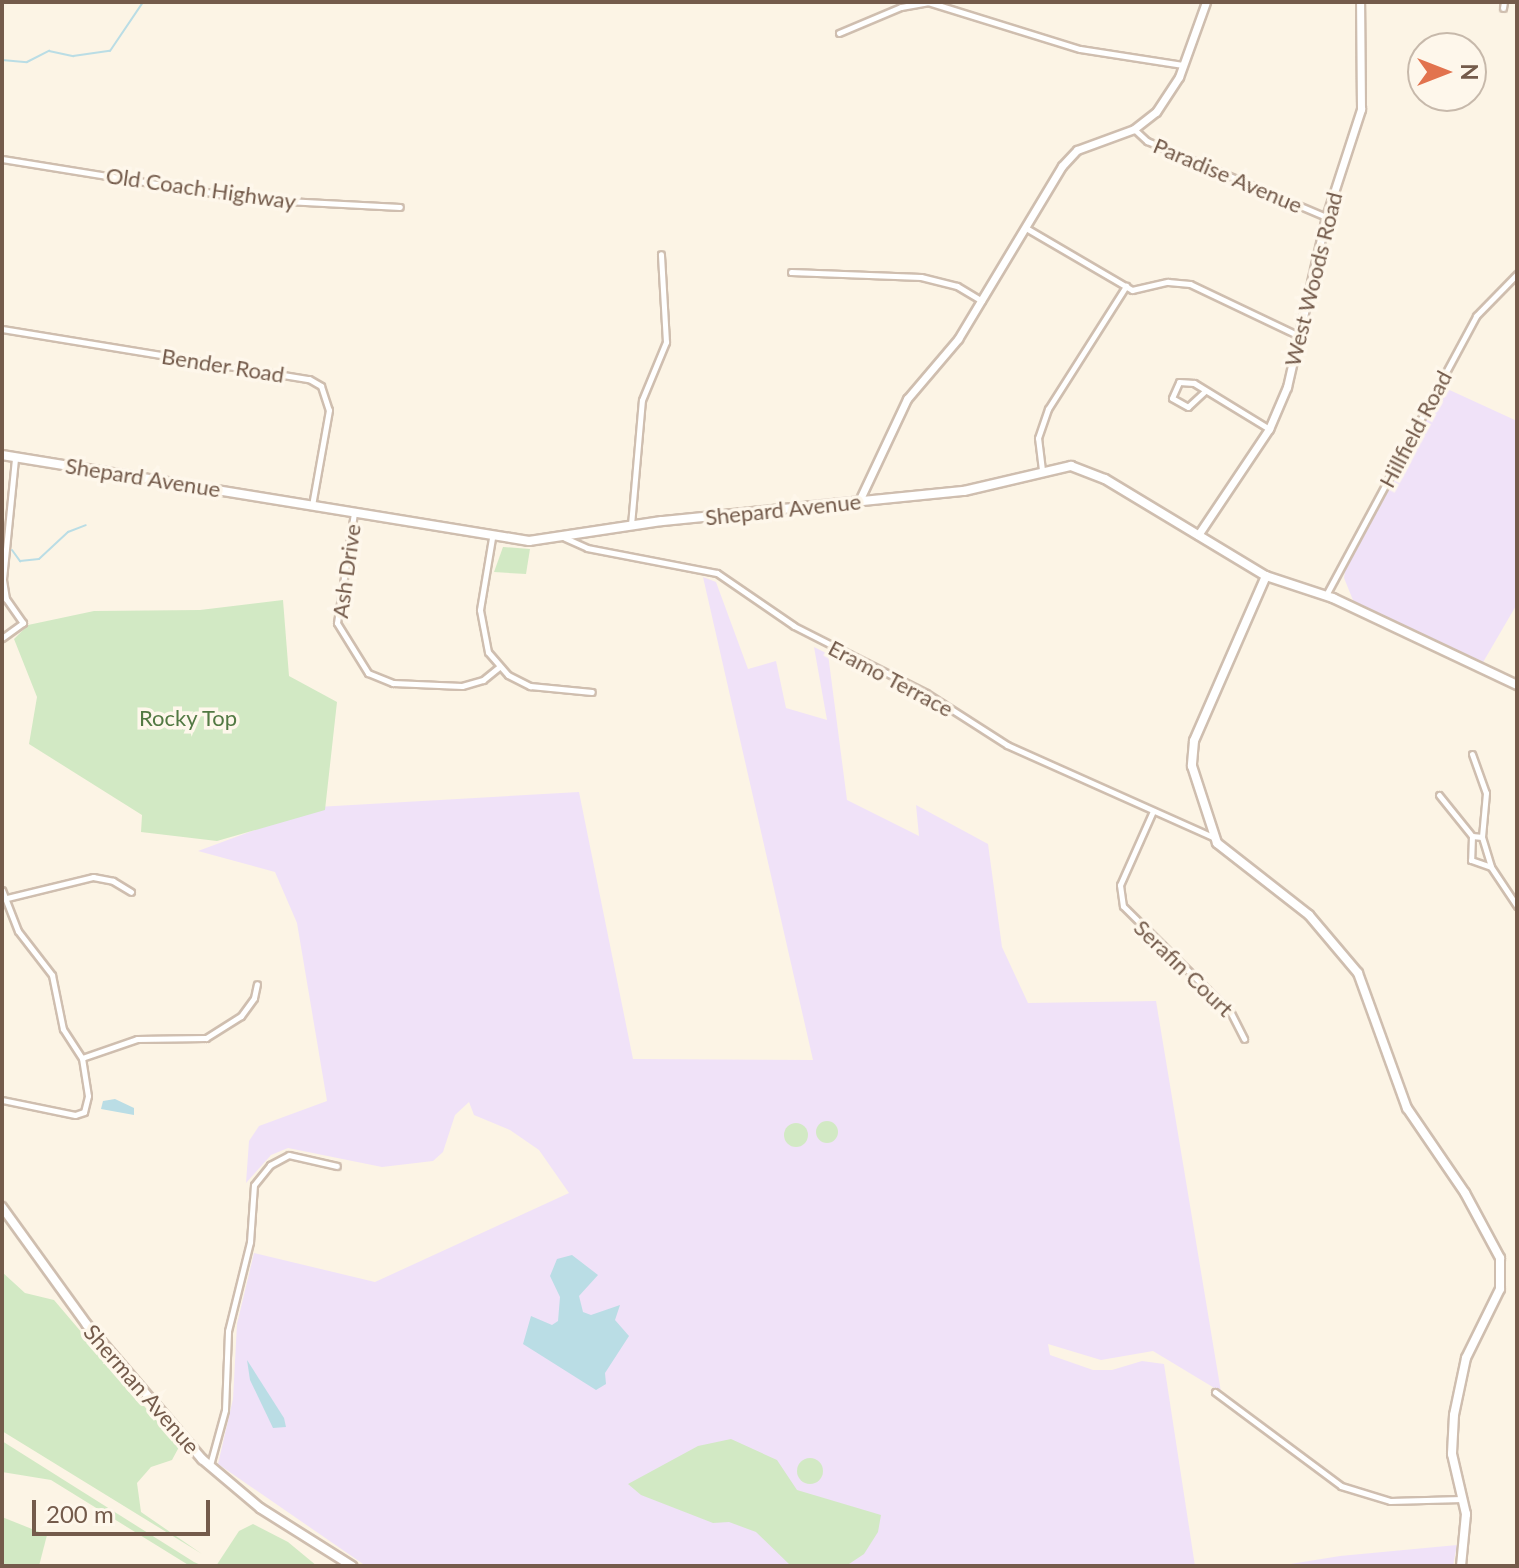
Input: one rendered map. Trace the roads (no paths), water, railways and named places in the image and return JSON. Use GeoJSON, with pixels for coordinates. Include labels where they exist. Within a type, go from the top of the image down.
{"type":"FeatureCollection","features":[{"type":"Feature","properties":{"kind":"main road","name":"Shepard Avenue"},"geometry":{"type":"LineString","coordinates":[[2,455],[354,512],[492,538],[565,538],[631,526],[983,488],[1042,470],[1071,466],[1096,474],[1266,576],[1326,595],[1512,682]]}},
{"type":"Feature","properties":{"kind":"main road"},"geometry":{"type":"LineString","coordinates":[[1266,576],[1192,746],[1192,766],[1213,837],[1237,863],[1309,915],[1350,961],[1371,1000],[1386,1057],[1407,1108],[1465,1193],[1500,1258],[1497,1299],[1459,1383],[1452,1446],[1463,1499],[1461,1566]]}},
{"type":"Feature","properties":{"kind":"main road","name":"Sherman Avenue"},"geometry":{"type":"LineString","coordinates":[[2,1207],[87,1325],[209,1465],[253,1503],[352,1566]]}},
{"type":"Feature","properties":{"kind":"street"},"geometry":{"type":"LineString","coordinates":[[859,501],[907,399],[949,352],[1072,154],[1134,129],[1163,104],[1183,65],[1206,2]]}},
{"type":"Feature","properties":{"kind":"street","name":"West Woods Road"},"geometry":{"type":"LineString","coordinates":[[1198,535],[1269,429],[1299,336],[1326,217],[1361,109],[1360,2]]}},
{"type":"Feature","properties":{"kind":"street"},"geometry":{"type":"LineString","coordinates":[[839,33],[901,7],[933,3],[1080,49],[1183,65]]}},
{"type":"Feature","properties":{"kind":"street","name":"Paradise Avenue"},"geometry":{"type":"LineString","coordinates":[[1134,129],[1147,141],[1326,217]]}},
{"type":"Feature","properties":{"kind":"street","name":"Old Coach Highway"},"geometry":{"type":"LineString","coordinates":[[2,159],[248,199],[400,207]]}},
{"type":"Feature","properties":{"kind":"street"},"geometry":{"type":"LineString","coordinates":[[1026,228],[1126,286],[1139,291],[1168,282],[1190,284],[1299,336]]}},
{"type":"Feature","properties":{"kind":"street"},"geometry":{"type":"LineString","coordinates":[[631,526],[642,400],[666,342],[661,254]]}},
{"type":"Feature","properties":{"kind":"street"},"geometry":{"type":"LineString","coordinates":[[791,272],[921,277],[957,286],[983,301]]}},
{"type":"Feature","properties":{"kind":"street","name":"Hillfield Road"},"geometry":{"type":"LineString","coordinates":[[1326,595],[1476,316],[1517,274]]}},
{"type":"Feature","properties":{"kind":"street"},"geometry":{"type":"LineString","coordinates":[[1042,470],[1038,438],[1048,409],[1126,286]]}},
{"type":"Feature","properties":{"kind":"street","name":"Bender Road"},"geometry":{"type":"LineString","coordinates":[[2,329],[309,379],[321,386],[329,410],[312,505]]}},
{"type":"Feature","properties":{"kind":"street"},"geometry":{"type":"LineString","coordinates":[[1205,391],[1188,407],[1172,398],[1179,382],[1205,391],[1269,429]]}},
{"type":"Feature","properties":{"kind":"street"},"geometry":{"type":"LineString","coordinates":[[2,638],[23,623],[6,599],[3,579],[15,457]]}},
{"type":"Feature","properties":{"kind":"street","name":"Ash Drive"},"geometry":{"type":"LineString","coordinates":[[354,512],[337,623],[368,673],[393,683],[462,686],[483,680],[499,667]]}},
{"type":"Feature","properties":{"kind":"street"},"geometry":{"type":"LineString","coordinates":[[492,538],[479,625],[499,667],[530,686],[592,692]]}},
{"type":"Feature","properties":{"kind":"street","name":"Eramo Terrace"},"geometry":{"type":"LineString","coordinates":[[565,538],[587,548],[717,573],[794,626],[926,693],[1007,745],[1213,837]]}},
{"type":"Feature","properties":{"kind":"street"},"geometry":{"type":"LineString","coordinates":[[1472,754],[1488,807],[1482,837],[1491,867],[1517,906]]}},
{"type":"Feature","properties":{"kind":"street"},"geometry":{"type":"LineString","coordinates":[[1439,795],[1472,836],[1471,860],[1491,867]]}},
{"type":"Feature","properties":{"kind":"street","name":"Serafin Court"},"geometry":{"type":"LineString","coordinates":[[1153,811],[1120,885],[1123,906],[1231,1013],[1244,1039]]}},
{"type":"Feature","properties":{"kind":"street"},"geometry":{"type":"LineString","coordinates":[[1472,836],[1482,837]]}},
{"type":"Feature","properties":{"kind":"street"},"geometry":{"type":"LineString","coordinates":[[7,898],[93,877],[131,892]]}},
{"type":"Feature","properties":{"kind":"street"},"geometry":{"type":"LineString","coordinates":[[2,890],[18,931],[52,975],[63,1029],[82,1058],[88,1096],[84,1112],[67,1114],[2,1100]]}},
{"type":"Feature","properties":{"kind":"street"},"geometry":{"type":"LineString","coordinates":[[82,1058],[137,1039],[206,1038],[241,1016],[254,998],[257,984]]}},
{"type":"Feature","properties":{"kind":"street"},"geometry":{"type":"LineString","coordinates":[[209,1465],[225,1410],[228,1331],[251,1237],[254,1185],[270,1165],[289,1155],[337,1166]]}},
{"type":"Feature","properties":{"kind":"street"},"geometry":{"type":"LineString","coordinates":[[1215,1392],[1341,1486],[1385,1501],[1463,1499]]}},
{"type":"Feature","properties":{"kind":"water"},"geometry":{"type":"Polygon","coordinates":[[[115,1099],[134,1108],[134,1115],[101,1109],[103,1101],[115,1099]]]}},
{"type":"Feature","properties":{"kind":"water"},"geometry":{"type":"Polygon","coordinates":[[[572,1255],[598,1275],[579,1296],[583,1312],[591,1315],[620,1305],[615,1320],[629,1336],[605,1373],[606,1384],[596,1390],[523,1344],[531,1316],[552,1325],[558,1321],[560,1297],[550,1276],[557,1259],[572,1255]]]}},
{"type":"Feature","properties":{"kind":"water"},"geometry":{"type":"Polygon","coordinates":[[[247,1360],[284,1418],[286,1427],[273,1428],[250,1380],[247,1360]]]}},
{"type":"Feature","properties":{"kind":"waterway"},"geometry":{"type":"LineString","coordinates":[[2,60],[27,62],[49,51],[73,56],[110,51],[143,2]]}},
{"type":"Feature","properties":{"kind":"waterway"},"geometry":{"type":"LineString","coordinates":[[12,550],[20,561],[39,559],[68,532],[86,525]]}},
{"type":"Feature","properties":{"kind":"park label","name":"Rocky Top"},"geometry":{"type":"Point","coordinates":[188,718]}}]}
